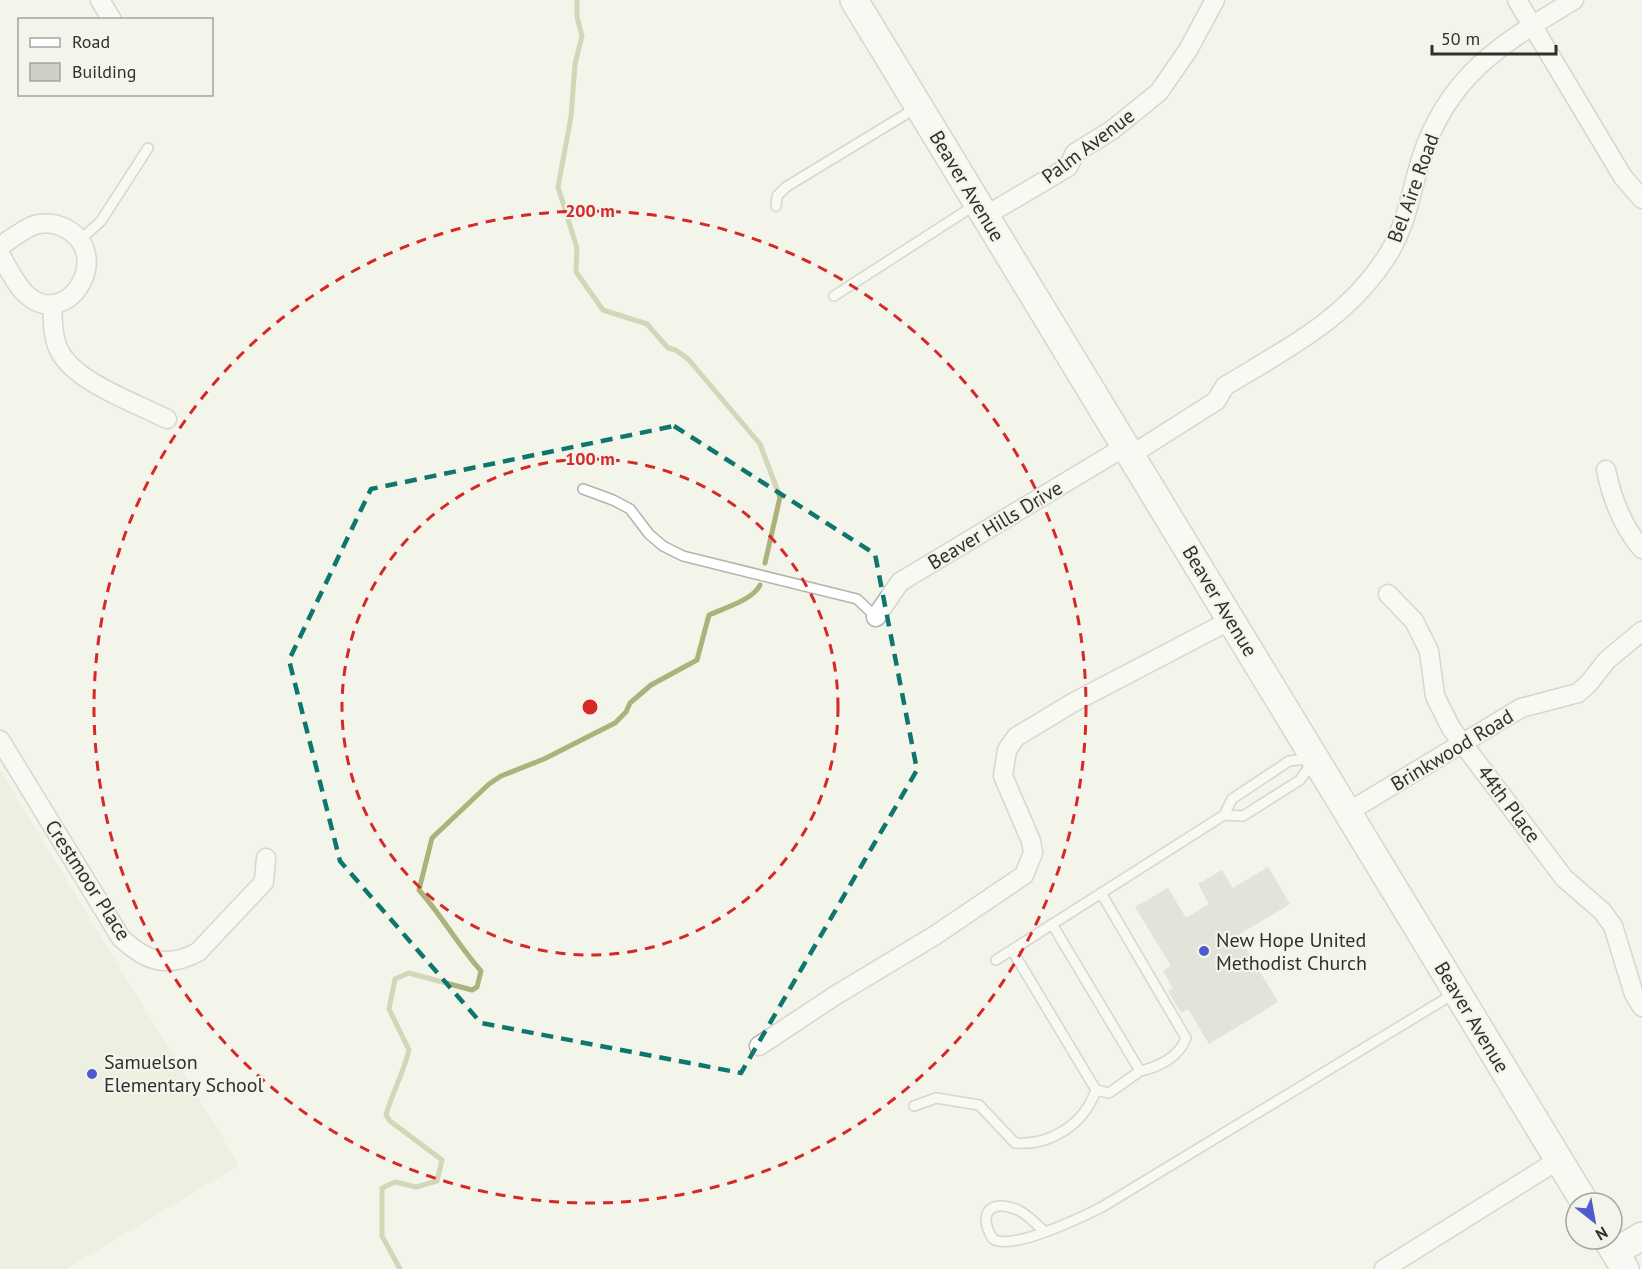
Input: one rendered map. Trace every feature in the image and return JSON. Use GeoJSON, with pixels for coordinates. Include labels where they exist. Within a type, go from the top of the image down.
{"type":"FeatureCollection","features":[{"type":"Feature","properties":{"kind":"main road","name":"Beaver Avenue"},"geometry":{"type":"LineString","coordinates":[[854,0],[1577,1191]]}},
{"type":"Feature","properties":{"kind":"main road"},"geometry":{"type":"LineString","coordinates":[[1616,1253],[1642,1236]]}},
{"type":"Feature","properties":{"kind":"street"},"geometry":{"type":"LineString","coordinates":[[100,0],[111,18]]}},
{"type":"Feature","properties":{"kind":"street","name":"Palm Avenue"},"geometry":{"type":"LineString","coordinates":[[981,210],[1068,167],[1075,153],[1112,130],[1159,92],[1188,50],[1215,0]]}},
{"type":"Feature","properties":{"kind":"street"},"geometry":{"type":"LineString","coordinates":[[1517,0],[1623,177],[1642,199]]}},
{"type":"Feature","properties":{"kind":"street","name":"Bel Aire Road"},"geometry":{"type":"LineString","coordinates":[[1129,451],[1216,401],[1225,386],[1322,328],[1354,299],[1389,253],[1409,208],[1421,158],[1443,109],[1471,71],[1495,49],[1574,0]]}},
{"type":"Feature","properties":{"kind":"street"},"geometry":{"type":"LineString","coordinates":[[0,246],[32,226],[45,223],[64,228],[80,240],[87,258],[85,278],[69,297],[52,304],[42,304],[30,298],[0,254]]}},
{"type":"Feature","properties":{"kind":"street"},"geometry":{"type":"LineString","coordinates":[[52,304],[58,348],[77,373],[167,419]]}},
{"type":"Feature","properties":{"kind":"street","name":"Beaver Hills Drive"},"geometry":{"type":"LineString","coordinates":[[876,617],[900,582],[1129,451]]}},
{"type":"Feature","properties":{"kind":"street"},"geometry":{"type":"LineString","coordinates":[[1606,470],[1612,500],[1633,539],[1642,549]]}},
{"type":"Feature","properties":{"kind":"street","name":"44th Place"},"geometry":{"type":"LineString","coordinates":[[1388,594],[1414,621],[1430,651],[1435,696],[1451,728],[1564,878],[1602,911],[1613,926],[1634,994],[1642,1007]]}},
{"type":"Feature","properties":{"kind":"street"},"geometry":{"type":"LineString","coordinates":[[759,1046],[836,995],[934,936],[1024,875],[1033,853],[1031,841],[1003,776],[1007,750],[1016,737],[1074,702],[1195,641],[1231,620]]}},
{"type":"Feature","properties":{"kind":"street","name":"Brinkwood Road"},"geometry":{"type":"LineString","coordinates":[[1348,812],[1521,708],[1578,693],[1589,683],[1606,660],[1642,631]]}},
{"type":"Feature","properties":{"kind":"street","name":"Crestmoor Place"},"geometry":{"type":"LineString","coordinates":[[0,740],[121,938],[138,954],[165,962],[188,957],[198,952],[264,882],[266,858]]}},
{"type":"Feature","properties":{"kind":"street"},"geometry":{"type":"LineString","coordinates":[[1384,1269],[1558,1160]]}},
{"type":"Feature","properties":{"kind":"lane"},"geometry":{"type":"LineString","coordinates":[[776,206],[777,196],[786,187],[919,106]]}},
{"type":"Feature","properties":{"kind":"lane"},"geometry":{"type":"LineString","coordinates":[[80,240],[101,221],[148,148]]}},
{"type":"Feature","properties":{"kind":"lane"},"geometry":{"type":"LineString","coordinates":[[834,296],[981,210]]}},
{"type":"Feature","properties":{"kind":"lane"},"geometry":{"type":"LineString","coordinates":[[582,489],[630,508],[648,534],[663,546],[683,556],[857,599],[876,617]]}},
{"type":"Feature","properties":{"kind":"lane"},"geometry":{"type":"LineString","coordinates":[[996,960],[1224,815],[1232,799],[1289,761],[1316,758]]}},
{"type":"Feature","properties":{"kind":"lane"},"geometry":{"type":"LineString","coordinates":[[1224,815],[1243,816],[1300,780],[1316,758]]}},
{"type":"Feature","properties":{"kind":"lane"},"geometry":{"type":"LineString","coordinates":[[1012,950],[1096,1090],[1109,1093],[1140,1071],[1152,1069],[1175,1055],[1186,1038],[1101,892]]}},
{"type":"Feature","properties":{"kind":"lane"},"geometry":{"type":"LineString","coordinates":[[1052,924],[1140,1071]]}},
{"type":"Feature","properties":{"kind":"lane"},"geometry":{"type":"LineString","coordinates":[[1044,1231],[1020,1211],[1006,1206],[996,1205],[988,1210],[985,1217],[987,1229],[997,1241],[1011,1241],[1064,1225],[1112,1202],[1457,991]]}},
{"type":"Feature","properties":{"kind":"lane"},"geometry":{"type":"LineString","coordinates":[[914,1106],[936,1098],[979,1105],[1015,1143],[1030,1144],[1052,1138],[1082,1118],[1090,1107],[1096,1090]]}},
{"type":"Feature","properties":{"kind":"highlighted area"},"geometry":{"type":"Polygon","coordinates":[[[674,426],[875,554],[917,770],[741,1073],[481,1023],[340,861],[289,660],[371,489],[674,426]]]}},
{"type":"Feature","properties":{"kind":"shaded area","name":"Samuelson Elementary School"},"geometry":{"type":"Polygon","coordinates":[[[0,770],[239,1165],[66,1269],[0,1269],[0,770]]]}},
{"type":"Feature","properties":{"kind":"building","name":"New Hope United Methodist Church"},"geometry":{"type":"Polygon","coordinates":[[[1268,867],[1290,904],[1238,935],[1278,1002],[1209,1044],[1188,1009],[1181,1013],[1168,991],[1173,988],[1163,971],[1171,966],[1135,907],[1168,888],[1186,918],[1209,904],[1198,884],[1222,870],[1233,888],[1268,867]]]}},
{"type":"Feature","properties":{"kind":"waterway"},"geometry":{"type":"LineString","coordinates":[[577,0],[577,17],[582,36],[575,64],[571,117],[558,187],[577,248],[576,272],[603,310],[647,324],[668,348],[676,350],[689,360],[760,444],[780,497],[765,563]]}},
{"type":"Feature","properties":{"kind":"waterway"},"geometry":{"type":"LineString","coordinates":[[400,1269],[382,1236],[382,1188],[395,1182],[416,1187],[437,1181],[442,1160],[390,1121],[386,1115],[409,1050],[389,1009],[395,979],[409,973],[472,990],[477,987],[481,971],[419,890],[432,838],[489,784],[501,776],[544,759],[615,723],[626,712],[630,703],[651,685],[697,660],[709,615],[745,599],[760,585]]}},
{"type":"Feature","properties":{"kind":"place","name":"New Hope United Methodist Church"},"geometry":{"type":"Point","coordinates":[1204,951]}},
{"type":"Feature","properties":{"kind":"place","name":"Samuelson Elementary School"},"geometry":{"type":"Point","coordinates":[92,1074]}}]}
